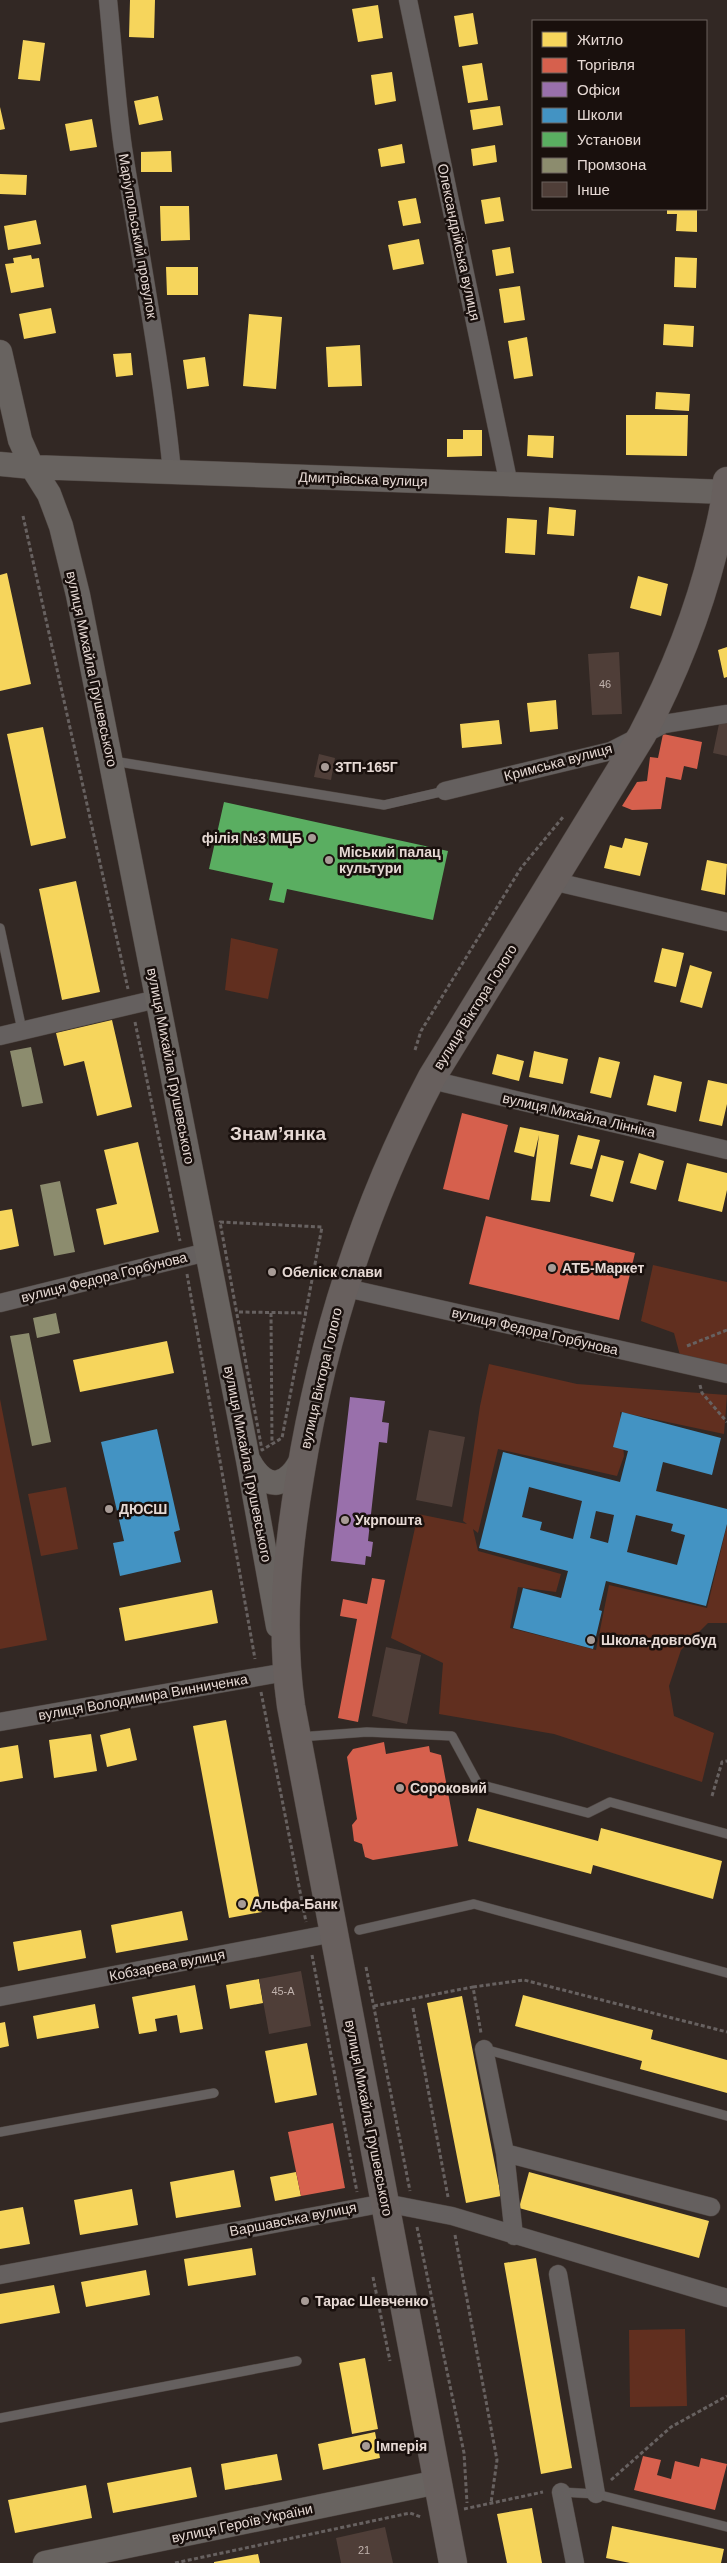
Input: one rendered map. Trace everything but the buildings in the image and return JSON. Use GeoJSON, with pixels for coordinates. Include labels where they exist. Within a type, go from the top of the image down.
{"type":"FeatureCollection","features":[{"type":"Feature","properties":{"kind":"main road","name":"вулиця Михайла Грушевського"},"geometry":{"type":"LineString","coordinates":[[0,352],[13,414],[32,467],[49,494],[61,526],[78,595],[207,1252],[255,1455],[286,1672],[334,1934],[373,2204],[426,2484],[444,2516],[453,2563]]}},
{"type":"Feature","properties":{"kind":"main road","name":"Дмитрівська вулиця"},"geometry":{"type":"LineString","coordinates":[[0,464],[32,467],[727,492]]}},
{"type":"Feature","properties":{"kind":"main road","name":"вулиця Віктора Голого"},"geometry":{"type":"LineString","coordinates":[[288,1558],[303,1456],[316,1388],[342,1287],[373,1202],[413,1112],[432,1077],[642,735],[661,698],[694,617],[707,576],[727,492],[727,481]]}},
{"type":"Feature","properties":{"kind":"main road"},"geometry":{"type":"LineString","coordinates":[[255,1455],[256,1475],[266,1482],[286,1480],[296,1471],[303,1456]]}},
{"type":"Feature","properties":{"kind":"main road","name":"вулиця Михайла Грушевського"},"geometry":{"type":"LineString","coordinates":[[286,1672],[285,1594],[288,1558]]}},
{"type":"Feature","properties":{"kind":"main road","name":"вулиця Героїв України"},"geometry":{"type":"LineString","coordinates":[[45,2563],[426,2484]]}},
{"type":"Feature","properties":{"kind":"street","name":"Маріупольський провулок"},"geometry":{"type":"LineString","coordinates":[[108,0],[123,146],[158,356],[172,472]]}},
{"type":"Feature","properties":{"kind":"street","name":"Олександрійська вулиця"},"geometry":{"type":"LineString","coordinates":[[408,0],[509,485]]}},
{"type":"Feature","properties":{"kind":"street","name":"Кримська вулиця"},"geometry":{"type":"LineString","coordinates":[[445,791],[611,751],[664,724],[727,714]]}},
{"type":"Feature","properties":{"kind":"street"},"geometry":{"type":"LineString","coordinates":[[552,881],[727,922]]}},
{"type":"Feature","properties":{"kind":"street"},"geometry":{"type":"LineString","coordinates":[[0,1036],[157,999]]}},
{"type":"Feature","properties":{"kind":"street","name":"вулиця Михайла Лінніка"},"geometry":{"type":"LineString","coordinates":[[432,1077],[444,1083],[727,1150]]}},
{"type":"Feature","properties":{"kind":"street","name":"вулиця Федора Горбунова"},"geometry":{"type":"LineString","coordinates":[[0,1302],[207,1252]]}},
{"type":"Feature","properties":{"kind":"street","name":"вулиця Федора Горбунова"},"geometry":{"type":"LineString","coordinates":[[342,1287],[727,1374]]}},
{"type":"Feature","properties":{"kind":"street","name":"вулиця Володимира Винниченка"},"geometry":{"type":"LineString","coordinates":[[0,1722],[286,1672]]}},
{"type":"Feature","properties":{"kind":"street","name":"Кобзарева вулиця"},"geometry":{"type":"LineString","coordinates":[[0,1997],[334,1934]]}},
{"type":"Feature","properties":{"kind":"street"},"geometry":{"type":"LineString","coordinates":[[484,2049],[505,2154],[514,2236]]}},
{"type":"Feature","properties":{"kind":"street"},"geometry":{"type":"LineString","coordinates":[[505,2154],[711,2207]]}},
{"type":"Feature","properties":{"kind":"street","name":"Варшавська вулиця"},"geometry":{"type":"LineString","coordinates":[[0,2275],[373,2204],[414,2208],[452,2216],[727,2298]]}},
{"type":"Feature","properties":{"kind":"street"},"geometry":{"type":"LineString","coordinates":[[558,2274],[596,2494]]}},
{"type":"Feature","properties":{"kind":"street"},"geometry":{"type":"LineString","coordinates":[[561,2492],[575,2563]]}},
{"type":"Feature","properties":{"kind":"lane"},"geometry":{"type":"LineString","coordinates":[[112,761],[384,805],[445,791]]}},
{"type":"Feature","properties":{"kind":"lane"},"geometry":{"type":"LineString","coordinates":[[0,928],[22,1030]]}},
{"type":"Feature","properties":{"kind":"lane"},"geometry":{"type":"LineString","coordinates":[[297,1737],[367,1732],[452,1736],[478,1784],[588,1813],[610,1802],[727,1834]]}},
{"type":"Feature","properties":{"kind":"lane"},"geometry":{"type":"LineString","coordinates":[[334,1934],[474,1904],[727,1973]]}},
{"type":"Feature","properties":{"kind":"lane"},"geometry":{"type":"LineString","coordinates":[[484,2049],[727,2116]]}},
{"type":"Feature","properties":{"kind":"lane"},"geometry":{"type":"LineString","coordinates":[[0,2132],[214,2093]]}},
{"type":"Feature","properties":{"kind":"lane"},"geometry":{"type":"LineString","coordinates":[[0,2418],[296,2361]]}},
{"type":"Feature","properties":{"kind":"lane"},"geometry":{"type":"LineString","coordinates":[[561,2492],[596,2494],[727,2527]]}},
{"type":"Feature","properties":{"kind":"path"},"geometry":{"type":"LineString","coordinates":[[23,516],[131,1004],[183,1257],[274,1766],[334,1934],[374,2006],[464,2453],[444,2516]]}},
{"type":"Feature","properties":{"kind":"path"},"geometry":{"type":"LineString","coordinates":[[220,1222],[322,1227],[308,1313],[282,1438],[255,1455]]}},
{"type":"Feature","properties":{"kind":"path"},"geometry":{"type":"LineString","coordinates":[[236,1312],[308,1313]]}},
{"type":"Feature","properties":{"kind":"path"},"geometry":{"type":"LineString","coordinates":[[270,1312],[272,1444]]}},
{"type":"Feature","properties":{"kind":"path"},"geometry":{"type":"LineString","coordinates":[[659,1358],[727,1330]]}},
{"type":"Feature","properties":{"kind":"path"},"geometry":{"type":"LineString","coordinates":[[693,1366],[702,1393],[727,1422]]}},
{"type":"Feature","properties":{"kind":"path"},"geometry":{"type":"LineString","coordinates":[[712,1796],[722,1762],[727,1761]]}},
{"type":"Feature","properties":{"kind":"path"},"geometry":{"type":"LineString","coordinates":[[334,1934],[373,2204]]}},
{"type":"Feature","properties":{"kind":"path"},"geometry":{"type":"LineString","coordinates":[[374,2006],[473,1987],[524,1980],[727,2032]]}},
{"type":"Feature","properties":{"kind":"path"},"geometry":{"type":"LineString","coordinates":[[473,1987],[484,2049]]}},
{"type":"Feature","properties":{"kind":"path"},"geometry":{"type":"LineString","coordinates":[[413,2008],[497,2460],[491,2503]]}},
{"type":"Feature","properties":{"kind":"path"},"geometry":{"type":"LineString","coordinates":[[372,2271],[391,2367]]}},
{"type":"Feature","properties":{"kind":"path"},"geometry":{"type":"LineString","coordinates":[[596,2494],[671,2427],[727,2396]]}},
{"type":"Feature","properties":{"kind":"path"},"geometry":{"type":"LineString","coordinates":[[426,2484],[444,2516]]}},
{"type":"Feature","properties":{"kind":"path"},"geometry":{"type":"LineString","coordinates":[[175,2563],[410,2513],[444,2516],[491,2503],[543,2492],[561,2492]]}},
{"type":"Feature","properties":{"kind":"shaded area"},"geometry":{"type":"Polygon","coordinates":[[[231,938],[278,949],[268,999],[225,990],[231,938]]]}},
{"type":"Feature","properties":{"kind":"shaded area"},"geometry":{"type":"Polygon","coordinates":[[[653,1265],[727,1282],[727,1369],[681,1359],[674,1333],[641,1321],[653,1265]]]}},
{"type":"Feature","properties":{"kind":"shaded area"},"geometry":{"type":"Polygon","coordinates":[[[489,1364],[577,1384],[727,1395],[724,1434],[620,1412],[624,1456],[617,1476],[498,1449],[478,1533],[473,1529],[478,1551],[561,1574],[556,1592],[518,1587],[510,1628],[596,1650],[609,1585],[707,1608],[727,1525],[727,1623],[708,1623],[681,1650],[669,1686],[674,1716],[714,1733],[702,1782],[554,1734],[439,1714],[443,1663],[391,1638],[418,1514],[467,1524],[463,1521],[480,1406],[489,1364]]]}},
{"type":"Feature","properties":{"kind":"shaded area"},"geometry":{"type":"Polygon","coordinates":[[[0,1399],[47,1640],[0,1649],[0,1399]]]}},
{"type":"Feature","properties":{"kind":"shaded area"},"geometry":{"type":"Polygon","coordinates":[[[66,1487],[78,1549],[41,1556],[28,1494],[66,1487]]]}},
{"type":"Feature","properties":{"kind":"shaded area"},"geometry":{"type":"Polygon","coordinates":[[[685,2329],[687,2406],[630,2407],[629,2330],[685,2329]]]}},
{"type":"Feature","properties":{"kind":"place","name":"ЗТП-165Г"},"geometry":{"type":"Point","coordinates":[325,767]}},
{"type":"Feature","properties":{"kind":"place","name":"філія №3 МЦБ"},"geometry":{"type":"Point","coordinates":[312,838]}},
{"type":"Feature","properties":{"kind":"place","name":"Міський палац культури"},"geometry":{"type":"Point","coordinates":[329,860]}},
{"type":"Feature","properties":{"kind":"place","name":"АТБ-Маркет"},"geometry":{"type":"Point","coordinates":[552,1268]}},
{"type":"Feature","properties":{"kind":"place","name":"Обеліск слави"},"geometry":{"type":"Point","coordinates":[272,1272]}},
{"type":"Feature","properties":{"kind":"place","name":"ДЮСШ"},"geometry":{"type":"Point","coordinates":[109,1509]}},
{"type":"Feature","properties":{"kind":"place","name":"Укрпошта"},"geometry":{"type":"Point","coordinates":[345,1520]}},
{"type":"Feature","properties":{"kind":"place","name":"Школа-довгобуд"},"geometry":{"type":"Point","coordinates":[591,1640]}},
{"type":"Feature","properties":{"kind":"place","name":"Сороковий"},"geometry":{"type":"Point","coordinates":[400,1788]}},
{"type":"Feature","properties":{"kind":"place","name":"Альфа-Банк"},"geometry":{"type":"Point","coordinates":[242,1904]}},
{"type":"Feature","properties":{"kind":"place","name":"Тарас Шевченко"},"geometry":{"type":"Point","coordinates":[305,2301]}},
{"type":"Feature","properties":{"kind":"place","name":"Імперія"},"geometry":{"type":"Point","coordinates":[366,2446]}},
{"type":"Feature","properties":{"kind":"district","name":"Знам’янка"},"geometry":{"type":"Point","coordinates":[278,1133]}}]}
